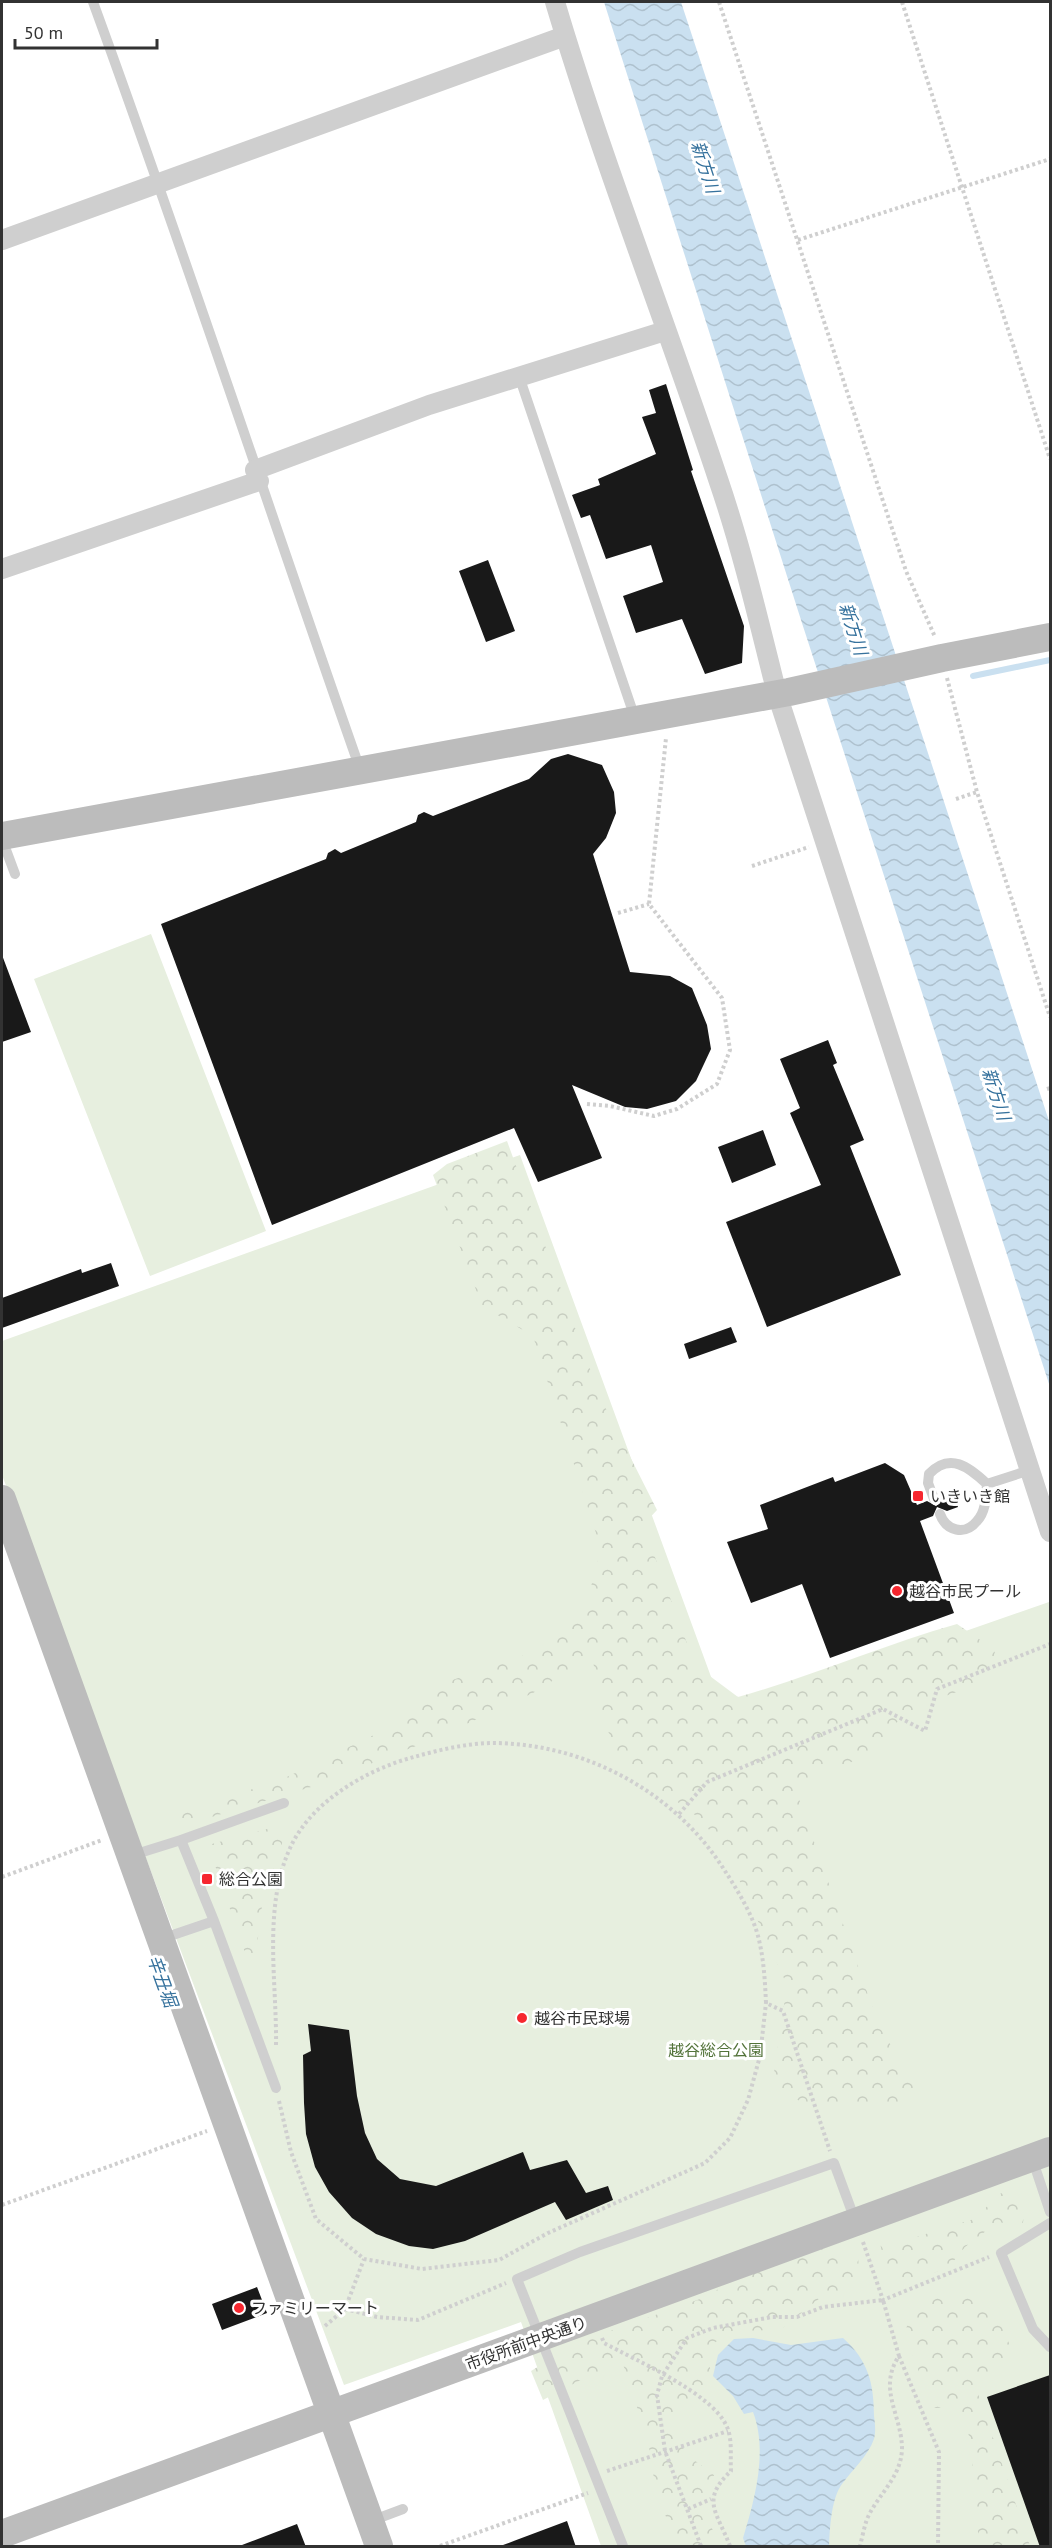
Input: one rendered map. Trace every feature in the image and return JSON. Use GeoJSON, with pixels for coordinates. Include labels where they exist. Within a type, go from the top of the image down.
{"type":"FeatureCollection","features":[{"type":"Feature","properties":{"kind":"street"},"geometry":{"type":"LineString","coordinates":[[555,2],[665,331],[718,480],[826,841],[1050,1532]]}},
{"type":"Feature","properties":{"kind":"street"},"geometry":{"type":"LineString","coordinates":[[2,240],[565,36]]}},
{"type":"Feature","properties":{"kind":"street"},"geometry":{"type":"LineString","coordinates":[[2,569],[257,476],[429,405],[520,379],[665,331]]}},
{"type":"Feature","properties":{"kind":"street"},"geometry":{"type":"LineString","coordinates":[[2,838],[150,807],[362,772],[783,693],[942,658],[1050,638]]}},
{"type":"Feature","properties":{"kind":"street"},"geometry":{"type":"LineString","coordinates":[[2,1500],[375,2534]]}},
{"type":"Feature","properties":{"kind":"street","name":"市役所前中央通り"},"geometry":{"type":"LineString","coordinates":[[2,2534],[1041,2154]]}},
{"type":"Feature","properties":{"kind":"lane"},"geometry":{"type":"LineString","coordinates":[[93,2],[159,182],[257,476],[362,772]]}},
{"type":"Feature","properties":{"kind":"lane"},"geometry":{"type":"LineString","coordinates":[[520,379],[648,718]]}},
{"type":"Feature","properties":{"kind":"lane"},"geometry":{"type":"LineString","coordinates":[[2,838],[15,874]]}},
{"type":"Feature","properties":{"kind":"lane"},"geometry":{"type":"LineString","coordinates":[[934,1499],[928,1483],[929,1474],[936,1467],[947,1462],[962,1463],[987,1484]]}},
{"type":"Feature","properties":{"kind":"lane"},"geometry":{"type":"LineString","coordinates":[[987,1484],[1030,1470]]}},
{"type":"Feature","properties":{"kind":"lane"},"geometry":{"type":"LineString","coordinates":[[940,1514],[948,1527],[957,1531],[967,1529],[978,1521],[985,1505],[987,1484]]}},
{"type":"Feature","properties":{"kind":"lane"},"geometry":{"type":"LineString","coordinates":[[127,1844],[181,1840],[284,1803]]}},
{"type":"Feature","properties":{"kind":"lane"},"geometry":{"type":"LineString","coordinates":[[181,1840],[214,1921],[276,2088]]}},
{"type":"Feature","properties":{"kind":"lane"},"geometry":{"type":"LineString","coordinates":[[161,1939],[214,1921]]}},
{"type":"Feature","properties":{"kind":"lane"},"geometry":{"type":"LineString","coordinates":[[1041,2154],[1050,2212]]}},
{"type":"Feature","properties":{"kind":"lane"},"geometry":{"type":"LineString","coordinates":[[623,2547],[614,2515],[595,2475],[583,2434],[517,2279],[580,2252],[834,2163],[856,2222]]}},
{"type":"Feature","properties":{"kind":"lane"},"geometry":{"type":"LineString","coordinates":[[1050,2223],[1001,2253],[1033,2330],[1050,2347]]}},
{"type":"Feature","properties":{"kind":"lane"},"geometry":{"type":"LineString","coordinates":[[375,2534],[403,2509]]}},
{"type":"Feature","properties":{"kind":"path"},"geometry":{"type":"LineString","coordinates":[[719,2],[906,571],[942,658],[977,792],[1050,1017]]}},
{"type":"Feature","properties":{"kind":"path"},"geometry":{"type":"LineString","coordinates":[[902,2],[1050,459]]}},
{"type":"Feature","properties":{"kind":"path"},"geometry":{"type":"LineString","coordinates":[[798,240],[1050,159]]}},
{"type":"Feature","properties":{"kind":"path"},"geometry":{"type":"LineString","coordinates":[[587,1104],[610,1106],[654,1116],[677,1109],[717,1084],[730,1050],[722,998],[649,904],[667,740],[648,718]]}},
{"type":"Feature","properties":{"kind":"path"},"geometry":{"type":"LineString","coordinates":[[956,799],[977,792]]}},
{"type":"Feature","properties":{"kind":"path"},"geometry":{"type":"LineString","coordinates":[[752,866],[826,841]]}},
{"type":"Feature","properties":{"kind":"path"},"geometry":{"type":"LineString","coordinates":[[618,913],[649,904]]}},
{"type":"Feature","properties":{"kind":"path"},"geometry":{"type":"LineString","coordinates":[[679,1814],[707,1782],[883,1709],[925,1731],[937,1689],[1050,1644]]}},
{"type":"Feature","properties":{"kind":"path"},"geometry":{"type":"LineString","coordinates":[[276,2052],[276,1891],[292,1844],[319,1810],[356,1781],[391,1763],[443,1749],[493,1743],[551,1749],[605,1768],[636,1784],[679,1814],[709,1846],[741,1899],[759,1938],[766,2003],[760,2056],[748,2100],[730,2138],[705,2163],[548,2233],[499,2260],[422,2269],[364,2259],[316,2219],[291,2152],[276,2088]]}},
{"type":"Feature","properties":{"kind":"path"},"geometry":{"type":"LineString","coordinates":[[2,1877],[127,1844]]}},
{"type":"Feature","properties":{"kind":"path"},"geometry":{"type":"LineString","coordinates":[[766,2003],[783,2011],[834,2163]]}},
{"type":"Feature","properties":{"kind":"path"},"geometry":{"type":"LineString","coordinates":[[2,2205],[205,2132]]}},
{"type":"Feature","properties":{"kind":"path"},"geometry":{"type":"LineString","coordinates":[[856,2222],[883,2300],[899,2356],[939,2452],[938,2547]]}},
{"type":"Feature","properties":{"kind":"path"},"geometry":{"type":"LineString","coordinates":[[701,2547],[665,2451],[657,2395],[662,2376],[687,2338],[713,2328],[772,2317],[797,2317],[823,2307],[883,2300],[1001,2253]]}},
{"type":"Feature","properties":{"kind":"path"},"geometry":{"type":"LineString","coordinates":[[305,2341],[345,2309],[364,2259]]}},
{"type":"Feature","properties":{"kind":"path"},"geometry":{"type":"LineString","coordinates":[[345,2309],[376,2317],[417,2320],[517,2279]]}},
{"type":"Feature","properties":{"kind":"path"},"geometry":{"type":"LineString","coordinates":[[593,2318],[604,2343],[662,2376],[684,2385],[714,2407],[728,2431],[731,2471],[714,2489],[711,2499],[730,2547]]}},
{"type":"Feature","properties":{"kind":"path"},"geometry":{"type":"LineString","coordinates":[[860,2547],[867,2520],[896,2476],[902,2451],[900,2430],[891,2403],[890,2370],[899,2356]]}},
{"type":"Feature","properties":{"kind":"path"},"geometry":{"type":"LineString","coordinates":[[595,2475],[728,2431]]}},
{"type":"Feature","properties":{"kind":"path"},"geometry":{"type":"LineString","coordinates":[[440,2547],[600,2488]]}},
{"type":"Feature","properties":{"kind":"path"},"geometry":{"type":"LineString","coordinates":[[688,2509],[711,2499]]}},
{"type":"Feature","properties":{"kind":"green space"},"geometry":{"type":"Polygon","coordinates":[[[151,934],[266,1231],[150,1276],[34,979],[151,934]]]}},
{"type":"Feature","properties":{"kind":"green space"},"geometry":{"type":"Polygon","coordinates":[[[507,1141],[601,1399],[657,1510],[643,1525],[695,1665],[738,1697],[957,1624],[995,1650],[992,1680],[948,1695],[888,1727],[885,1752],[818,1772],[799,1799],[879,2026],[919,2091],[894,2107],[828,2108],[771,2093],[787,1985],[731,1862],[703,1821],[620,1759],[605,1724],[592,1656],[533,1693],[439,1737],[311,1787],[195,1822],[174,1817],[289,1776],[411,1717],[441,1684],[545,1648],[588,1598],[601,1549],[533,1336],[482,1306],[433,1175],[447,1164],[507,1141]]]}},
{"type":"Feature","properties":{"kind":"green space","name":"越谷総合公園"},"geometry":{"type":"Polygon","coordinates":[[[520,1155],[725,1715],[1049,1602],[1050,2546],[601,2546],[521,2322],[344,2385],[2,1475],[2,1341],[520,1155]]]}},
{"type":"Feature","properties":{"kind":"green space"},"geometry":{"type":"Polygon","coordinates":[[[289,1823],[263,1898],[253,1976],[208,1845],[289,1823]]]}},
{"type":"Feature","properties":{"kind":"green space"},"geometry":{"type":"Polygon","coordinates":[[[1001,2193],[1025,2210],[1021,2234],[999,2221],[965,2247],[948,2268],[899,2284],[887,2274],[880,2243],[916,2237],[974,2219],[1001,2193]]]}},
{"type":"Feature","properties":{"kind":"green space"},"geometry":{"type":"Polygon","coordinates":[[[820,2249],[858,2256],[860,2285],[820,2298],[780,2330],[730,2331],[708,2348],[712,2387],[671,2422],[686,2454],[714,2475],[705,2513],[720,2546],[676,2546],[655,2485],[648,2441],[623,2364],[592,2374],[543,2400],[531,2371],[577,2343],[700,2299],[745,2275],[820,2249]]]}},
{"type":"Feature","properties":{"kind":"green space"},"geometry":{"type":"Polygon","coordinates":[[[963,2292],[997,2315],[1014,2355],[1000,2377],[975,2385],[1030,2546],[984,2546],[974,2522],[972,2447],[961,2407],[933,2408],[904,2333],[919,2299],[963,2292]]]}},
{"type":"Feature","properties":{"kind":"water","name":"新方川"},"geometry":{"type":"Polygon","coordinates":[[[604,2],[681,2],[1050,1124],[1050,1387],[801,620],[604,2]]]}},
{"type":"Feature","properties":{"kind":"water"},"geometry":{"type":"Polygon","coordinates":[[[753,2338],[791,2345],[843,2338],[852,2346],[868,2373],[873,2393],[875,2436],[868,2451],[842,2484],[835,2497],[829,2546],[746,2546],[743,2538],[758,2475],[760,2459],[757,2427],[753,2412],[744,2414],[733,2396],[713,2376],[718,2355],[734,2339],[753,2338]]]}},
{"type":"Feature","properties":{"kind":"building"},"geometry":{"type":"Polygon","coordinates":[[[666,384],[693,470],[691,471],[744,626],[742,663],[705,674],[682,619],[636,633],[623,596],[663,582],[651,545],[606,559],[590,515],[581,518],[572,495],[600,485],[598,479],[656,454],[642,417],[656,413],[649,390],[666,384]]]}},
{"type":"Feature","properties":{"kind":"building"},"geometry":{"type":"Polygon","coordinates":[[[488,560],[515,631],[486,642],[459,571],[488,560]]]}},
{"type":"Feature","properties":{"kind":"building"},"geometry":{"type":"Polygon","coordinates":[[[568,754],[602,765],[614,792],[616,813],[606,838],[593,854],[630,972],[670,976],[692,988],[707,1025],[711,1049],[696,1081],[676,1101],[647,1109],[625,1107],[572,1085],[602,1158],[538,1182],[514,1128],[272,1225],[161,924],[326,859],[328,853],[335,849],[341,853],[416,822],[418,815],[424,812],[433,816],[529,779],[551,759],[568,754]]]}},
{"type":"Feature","properties":{"kind":"building"},"geometry":{"type":"Polygon","coordinates":[[[2,955],[31,1032],[2,1042],[2,955]]]}},
{"type":"Feature","properties":{"kind":"building"},"geometry":{"type":"Polygon","coordinates":[[[828,1040],[837,1063],[833,1065],[864,1140],[850,1146],[901,1275],[767,1327],[726,1222],[821,1185],[790,1113],[800,1108],[780,1059],[828,1040]]]}},
{"type":"Feature","properties":{"kind":"building"},"geometry":{"type":"Polygon","coordinates":[[[763,1130],[776,1165],[732,1183],[718,1147],[763,1130]]]}},
{"type":"Feature","properties":{"kind":"building"},"geometry":{"type":"Polygon","coordinates":[[[111,1263],[119,1286],[2,1328],[2,1298],[81,1269],[82,1273],[111,1263]]]}},
{"type":"Feature","properties":{"kind":"building"},"geometry":{"type":"Polygon","coordinates":[[[731,1327],[737,1342],[689,1359],[684,1344],[731,1327]]]}},
{"type":"Feature","properties":{"kind":"building"},"geometry":{"type":"Polygon","coordinates":[[[885,1463],[904,1475],[917,1505],[927,1501],[936,1506],[940,1503],[941,1496],[953,1492],[958,1507],[947,1511],[937,1507],[933,1516],[920,1521],[954,1613],[830,1658],[802,1584],[751,1603],[727,1542],[768,1529],[760,1505],[833,1477],[835,1482],[885,1463]]]}},
{"type":"Feature","properties":{"kind":"building"},"geometry":{"type":"Polygon","coordinates":[[[308,2024],[349,2030],[357,2096],[365,2133],[377,2159],[400,2179],[436,2186],[523,2152],[530,2170],[567,2160],[586,2193],[608,2186],[613,2200],[566,2220],[555,2202],[465,2241],[433,2249],[409,2246],[376,2234],[352,2218],[329,2192],[315,2167],[306,2134],[304,2103],[303,2055],[311,2051],[308,2024]]]}},
{"type":"Feature","properties":{"kind":"building","name":"ファミリーマート"},"geometry":{"type":"Polygon","coordinates":[[[257,2287],[267,2313],[222,2330],[212,2304],[257,2287]]]}},
{"type":"Feature","properties":{"kind":"building"},"geometry":{"type":"Polygon","coordinates":[[[1050,2375],[1050,2547],[1040,2547],[987,2397],[1050,2375]]]}},
{"type":"Feature","properties":{"kind":"building"},"geometry":{"type":"Polygon","coordinates":[[[567,2521],[576,2547],[503,2547],[503,2545],[567,2521]]]}},
{"type":"Feature","properties":{"kind":"building"},"geometry":{"type":"Polygon","coordinates":[[[297,2524],[306,2547],[243,2547],[242,2545],[297,2524]]]}},
{"type":"Feature","properties":{"kind":"waterway"},"geometry":{"type":"LineString","coordinates":[[973,676],[1050,660]]}},
{"type":"Feature","properties":{"kind":"place","name":"いきいき館"},"geometry":{"type":"Point","coordinates":[918,1496]}},
{"type":"Feature","properties":{"kind":"place","name":"越谷市民プール"},"geometry":{"type":"Point","coordinates":[897,1591]}},
{"type":"Feature","properties":{"kind":"place","name":"総合公園"},"geometry":{"type":"Point","coordinates":[207,1879]}},
{"type":"Feature","properties":{"kind":"place","name":"越谷市民球場"},"geometry":{"type":"Point","coordinates":[522,2018]}},
{"type":"Feature","properties":{"kind":"place","name":"ファミリーマート"},"geometry":{"type":"Point","coordinates":[239,2308]}},
{"type":"Feature","properties":{"kind":"water label","name":"辛丑堀"},"geometry":{"type":"Point","coordinates":[162,1981]}}]}
